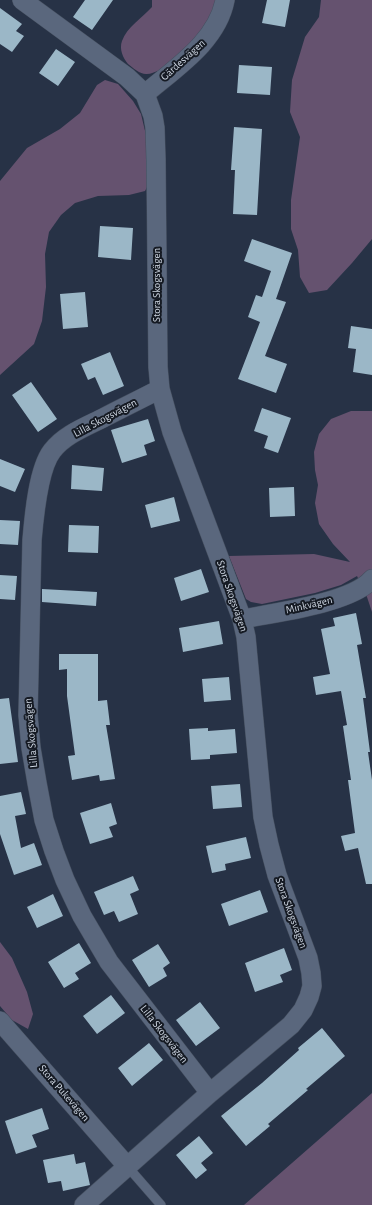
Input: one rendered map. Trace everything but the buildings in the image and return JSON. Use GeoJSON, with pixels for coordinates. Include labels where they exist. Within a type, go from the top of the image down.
{"type":"FeatureCollection","features":[{"type":"Feature","properties":{"kind":"street","name":"Stora Skogsvägen"},"geometry":{"type":"LineString","coordinates":[[22,0],[127,77],[145,94],[149,105],[155,128],[158,367],[160,389],[172,432],[242,619],[246,637],[260,788],[268,845],[277,875],[308,958],[312,986],[303,1010],[291,1024],[210,1093],[84,1205]]}},
{"type":"Feature","properties":{"kind":"street","name":"Gärdesvägen"},"geometry":{"type":"LineString","coordinates":[[145,94],[186,59],[211,34],[217,25],[225,0]]}},
{"type":"Feature","properties":{"kind":"street","name":"Lilla Skogsvägen"},"geometry":{"type":"LineString","coordinates":[[160,389],[61,441],[51,452],[43,469],[34,516],[32,540],[28,715],[36,784],[44,820],[65,880],[82,916],[105,957],[210,1093]]}},
{"type":"Feature","properties":{"kind":"street","name":"Minkvägen"},"geometry":{"type":"LineString","coordinates":[[242,619],[330,601],[359,590],[372,579]]}},
{"type":"Feature","properties":{"kind":"street","name":"Stora Pukevägen"},"geometry":{"type":"LineString","coordinates":[[0,1020],[127,1166]]}},
{"type":"Feature","properties":{"kind":"lane"},"geometry":{"type":"LineString","coordinates":[[127,1166],[161,1205]]}},
{"type":"Feature","properties":{"kind":"shaded area"},"geometry":{"type":"Polygon","coordinates":[[[152,0],[217,0],[209,26],[196,42],[170,64],[153,73],[144,74],[128,64],[122,53],[121,44],[127,31],[152,7],[152,0]]]}},
{"type":"Feature","properties":{"kind":"shaded area"},"geometry":{"type":"Polygon","coordinates":[[[321,0],[372,0],[372,239],[327,290],[309,293],[300,277],[298,250],[291,229],[291,200],[300,137],[290,112],[292,80],[305,37],[319,17],[321,0]]]}},
{"type":"Feature","properties":{"kind":"shaded area"},"geometry":{"type":"Polygon","coordinates":[[[105,80],[118,84],[133,101],[141,114],[150,152],[151,179],[145,191],[129,195],[98,196],[75,203],[61,215],[49,232],[45,254],[46,287],[42,321],[34,344],[0,375],[0,181],[27,148],[60,129],[80,113],[97,85],[105,80]]]}},
{"type":"Feature","properties":{"kind":"shaded area"},"geometry":{"type":"Polygon","coordinates":[[[351,411],[372,411],[372,612],[357,576],[341,585],[315,593],[262,604],[251,602],[246,599],[229,556],[314,554],[350,562],[333,544],[319,524],[315,503],[318,485],[314,452],[319,434],[331,419],[351,411]]]}},
{"type":"Feature","properties":{"kind":"shaded area"},"geometry":{"type":"Polygon","coordinates":[[[0,942],[12,958],[27,992],[33,1014],[28,1029],[12,1020],[0,1006],[0,942]]]}},
{"type":"Feature","properties":{"kind":"shaded area"},"geometry":{"type":"Polygon","coordinates":[[[372,1093],[372,1205],[244,1205],[372,1093]]]}}]}
